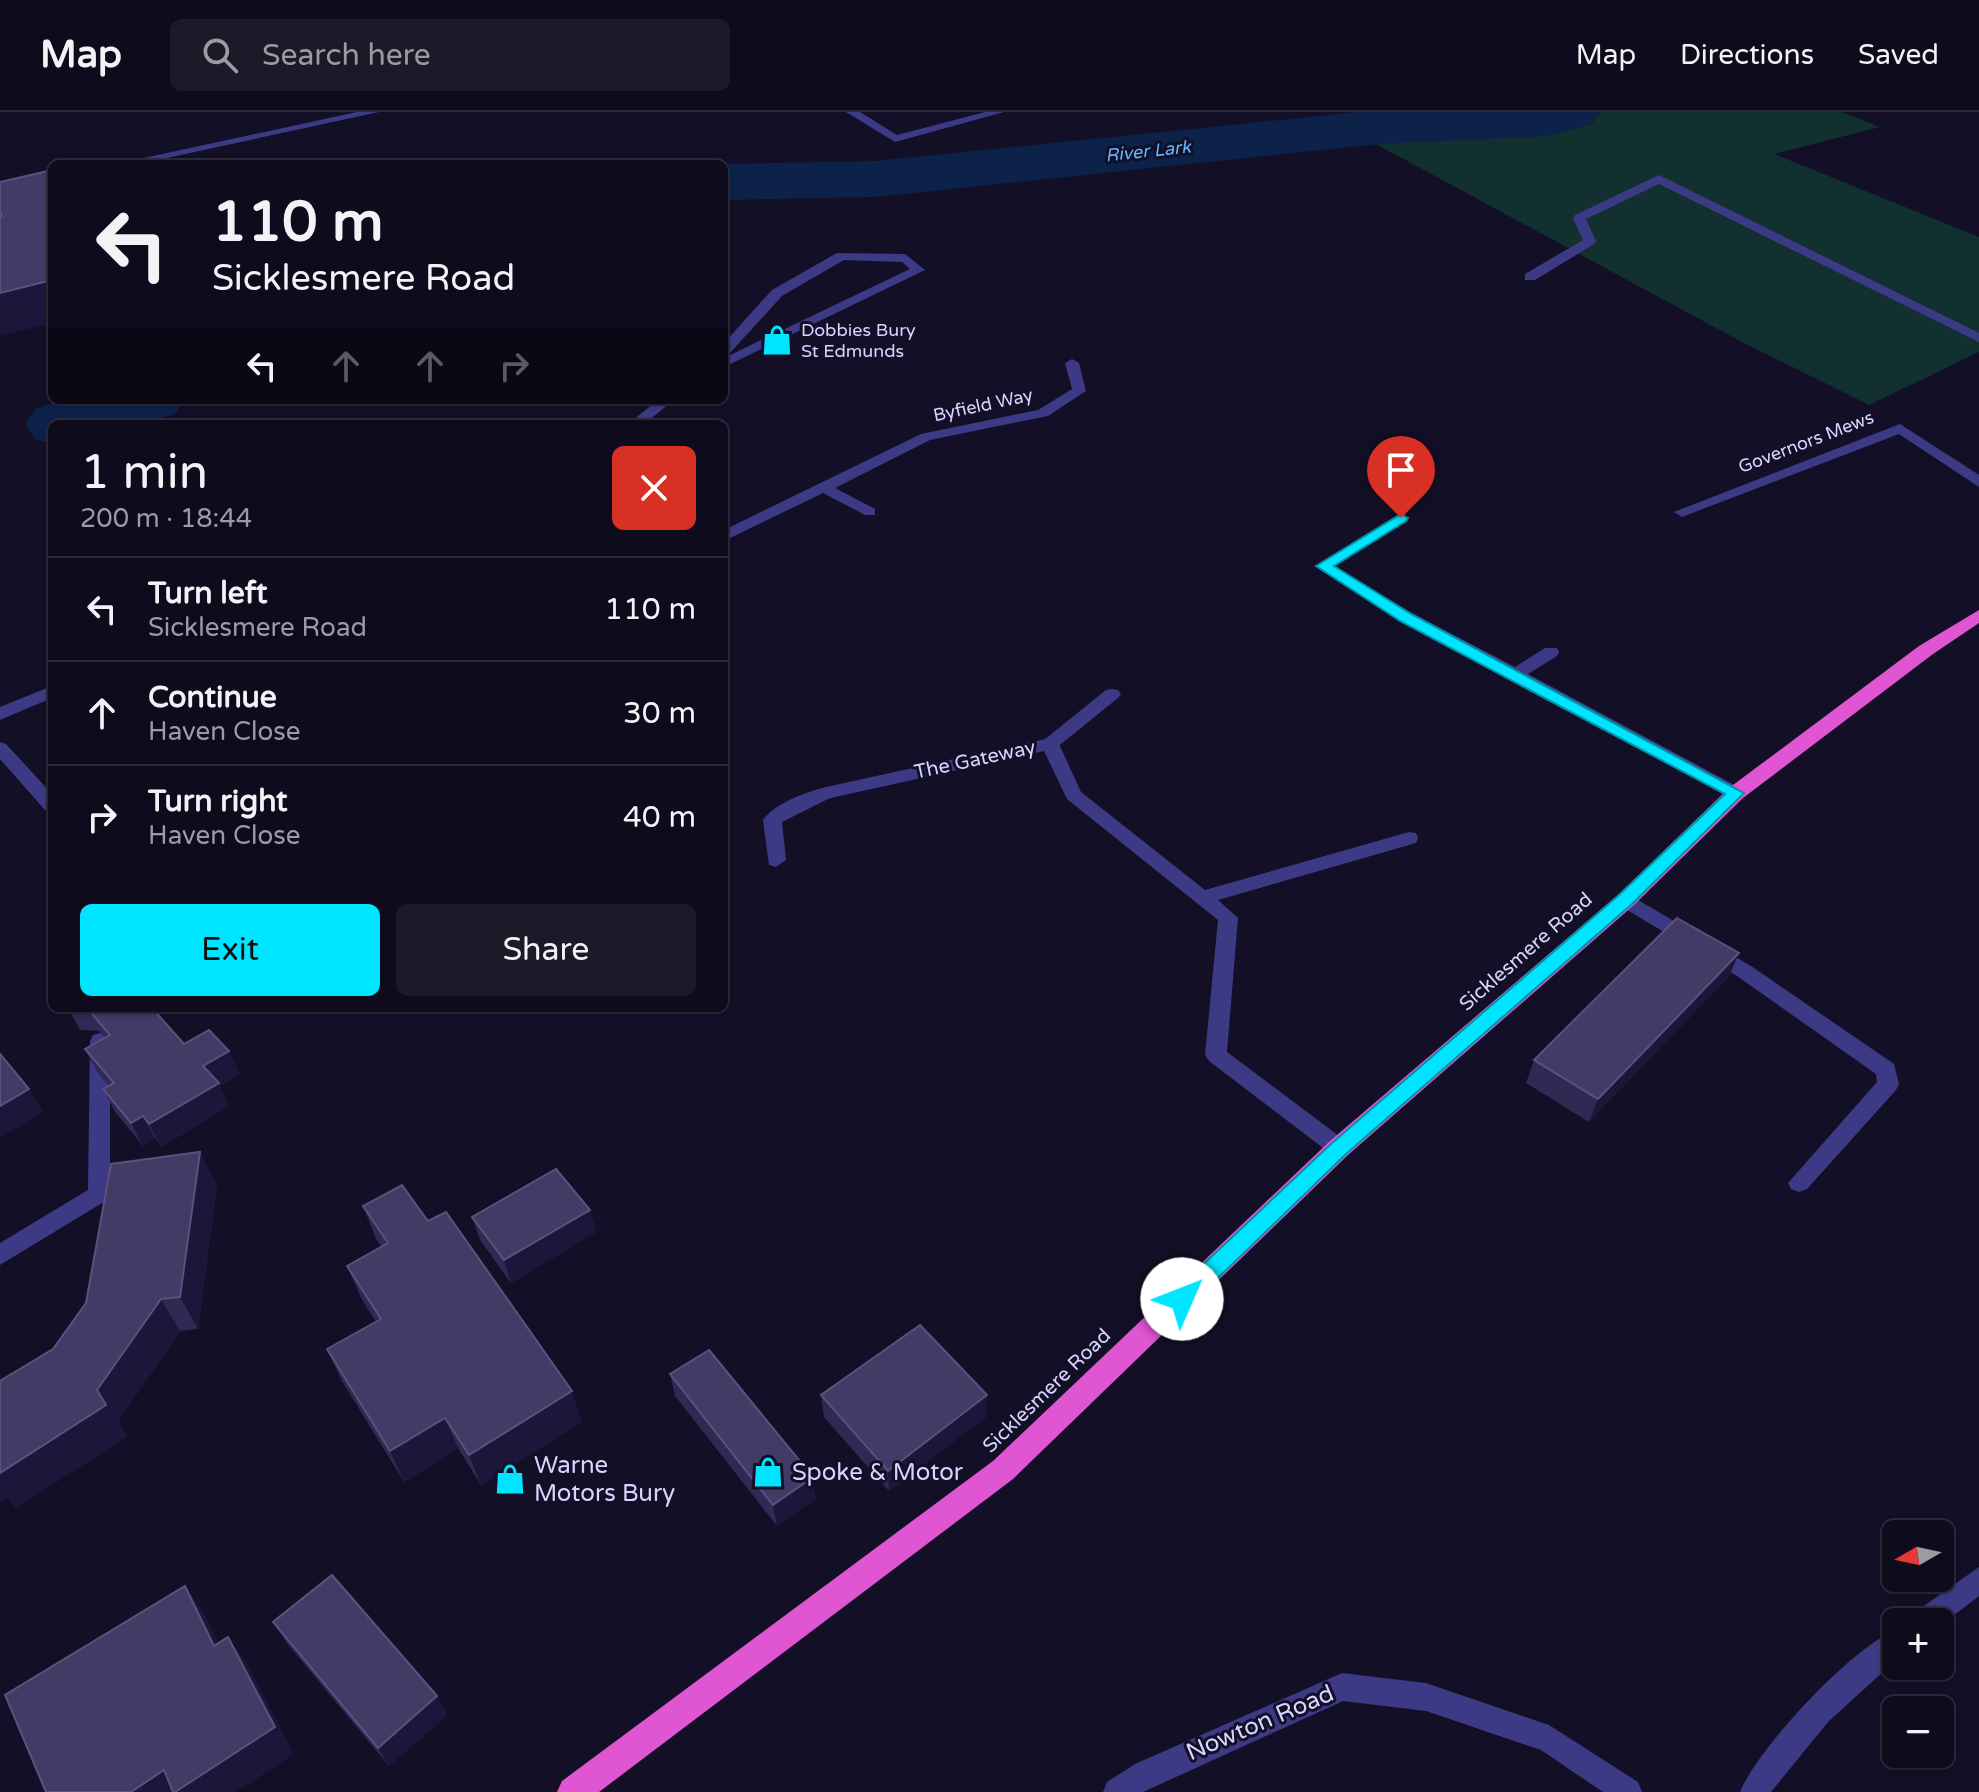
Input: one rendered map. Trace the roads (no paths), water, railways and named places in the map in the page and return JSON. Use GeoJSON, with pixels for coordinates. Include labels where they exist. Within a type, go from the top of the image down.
{"type":"FeatureCollection","features":[{"type":"Feature","properties":{"kind":"highway","name":"Sicklesmere Road"},"geometry":{"type":"LineString","coordinates":[[573,1792],[1003,1470],[1339,1148],[1626,900],[1736,793],[1926,650],[1979,615]]}},
{"type":"Feature","properties":{"kind":"street"},"geometry":{"type":"LineString","coordinates":[[141,160],[373,112]]}},
{"type":"Feature","properties":{"kind":"street"},"geometry":{"type":"LineString","coordinates":[[852,112],[895,139],[998,112]]}},
{"type":"Feature","properties":{"kind":"street"},"geometry":{"type":"LineString","coordinates":[[1530,277],[1590,241],[1579,218],[1659,179],[1979,338]]}},
{"type":"Feature","properties":{"kind":"street"},"geometry":{"type":"LineString","coordinates":[[728,347],[777,293],[842,256],[905,258],[919,270],[728,361]]}},
{"type":"Feature","properties":{"kind":"street","name":"Byfield Way"},"geometry":{"type":"LineString","coordinates":[[728,534],[926,437],[1043,413],[1079,391],[1072,363]]}},
{"type":"Feature","properties":{"kind":"street"},"geometry":{"type":"LineString","coordinates":[[640,420],[662,404]]}},
{"type":"Feature","properties":{"kind":"street","name":"Governors Mews"},"geometry":{"type":"LineString","coordinates":[[1682,512],[1900,428],[1979,482]]}},
{"type":"Feature","properties":{"kind":"street"},"geometry":{"type":"LineString","coordinates":[[824,488],[870,512]]}},
{"type":"Feature","properties":{"kind":"street"},"geometry":{"type":"LineString","coordinates":[[1401,518],[1323,566],[1406,617],[1736,793]]}},
{"type":"Feature","properties":{"kind":"street"},"geometry":{"type":"LineString","coordinates":[[1515,674],[1551,652]]}},
{"type":"Feature","properties":{"kind":"street"},"geometry":{"type":"LineString","coordinates":[[0,714],[48,693]]}},
{"type":"Feature","properties":{"kind":"street"},"geometry":{"type":"LineString","coordinates":[[1050,744],[1112,694]]}},
{"type":"Feature","properties":{"kind":"street","name":"The Gateway"},"geometry":{"type":"LineString","coordinates":[[776,860],[772,820],[826,793],[1050,744],[1073,795],[1228,918],[1216,1055],[1339,1148]]}},
{"type":"Feature","properties":{"kind":"street"},"geometry":{"type":"LineString","coordinates":[[0,748],[48,802]]}},
{"type":"Feature","properties":{"kind":"street"},"geometry":{"type":"LineString","coordinates":[[1200,898],[1409,838]]}},
{"type":"Feature","properties":{"kind":"street"},"geometry":{"type":"LineString","coordinates":[[1626,900],[1744,971],[1886,1070],[1888,1084],[1799,1183]]}},
{"type":"Feature","properties":{"kind":"street"},"geometry":{"type":"LineString","coordinates":[[0,1255],[99,1194],[100,1041]]}},
{"type":"Feature","properties":{"kind":"street"},"geometry":{"type":"LineString","coordinates":[[1942,1608],[1979,1580]]}},
{"type":"Feature","properties":{"kind":"street"},"geometry":{"type":"LineString","coordinates":[[1754,1792],[1777,1756],[1882,1654]]}},
{"type":"Feature","properties":{"kind":"street","name":"Nowton Road"},"geometry":{"type":"LineString","coordinates":[[1117,1792],[1159,1768],[1342,1687],[1426,1697],[1549,1739],[1628,1792]]}},
{"type":"Feature","properties":{"kind":"waterway","name":"River Lark"},"geometry":{"type":"LineString","coordinates":[[728,182],[875,179],[1379,127],[1549,119],[1572,112]]}},
{"type":"Feature","properties":{"kind":"waterway","name":"River Lark"},"geometry":{"type":"LineString","coordinates":[[73,420],[124,404]]}},
{"type":"Feature","properties":{"kind":"place","name":"Dobbies Bury St Edmunds"},"geometry":{"type":"Point","coordinates":[777,340]}},
{"type":"Feature","properties":{"kind":"place","name":"Spoke & Motor"},"geometry":{"type":"Point","coordinates":[768,1472]}},
{"type":"Feature","properties":{"kind":"place","name":"Warne Motors Bury"},"geometry":{"type":"Point","coordinates":[510,1479]}}]}
